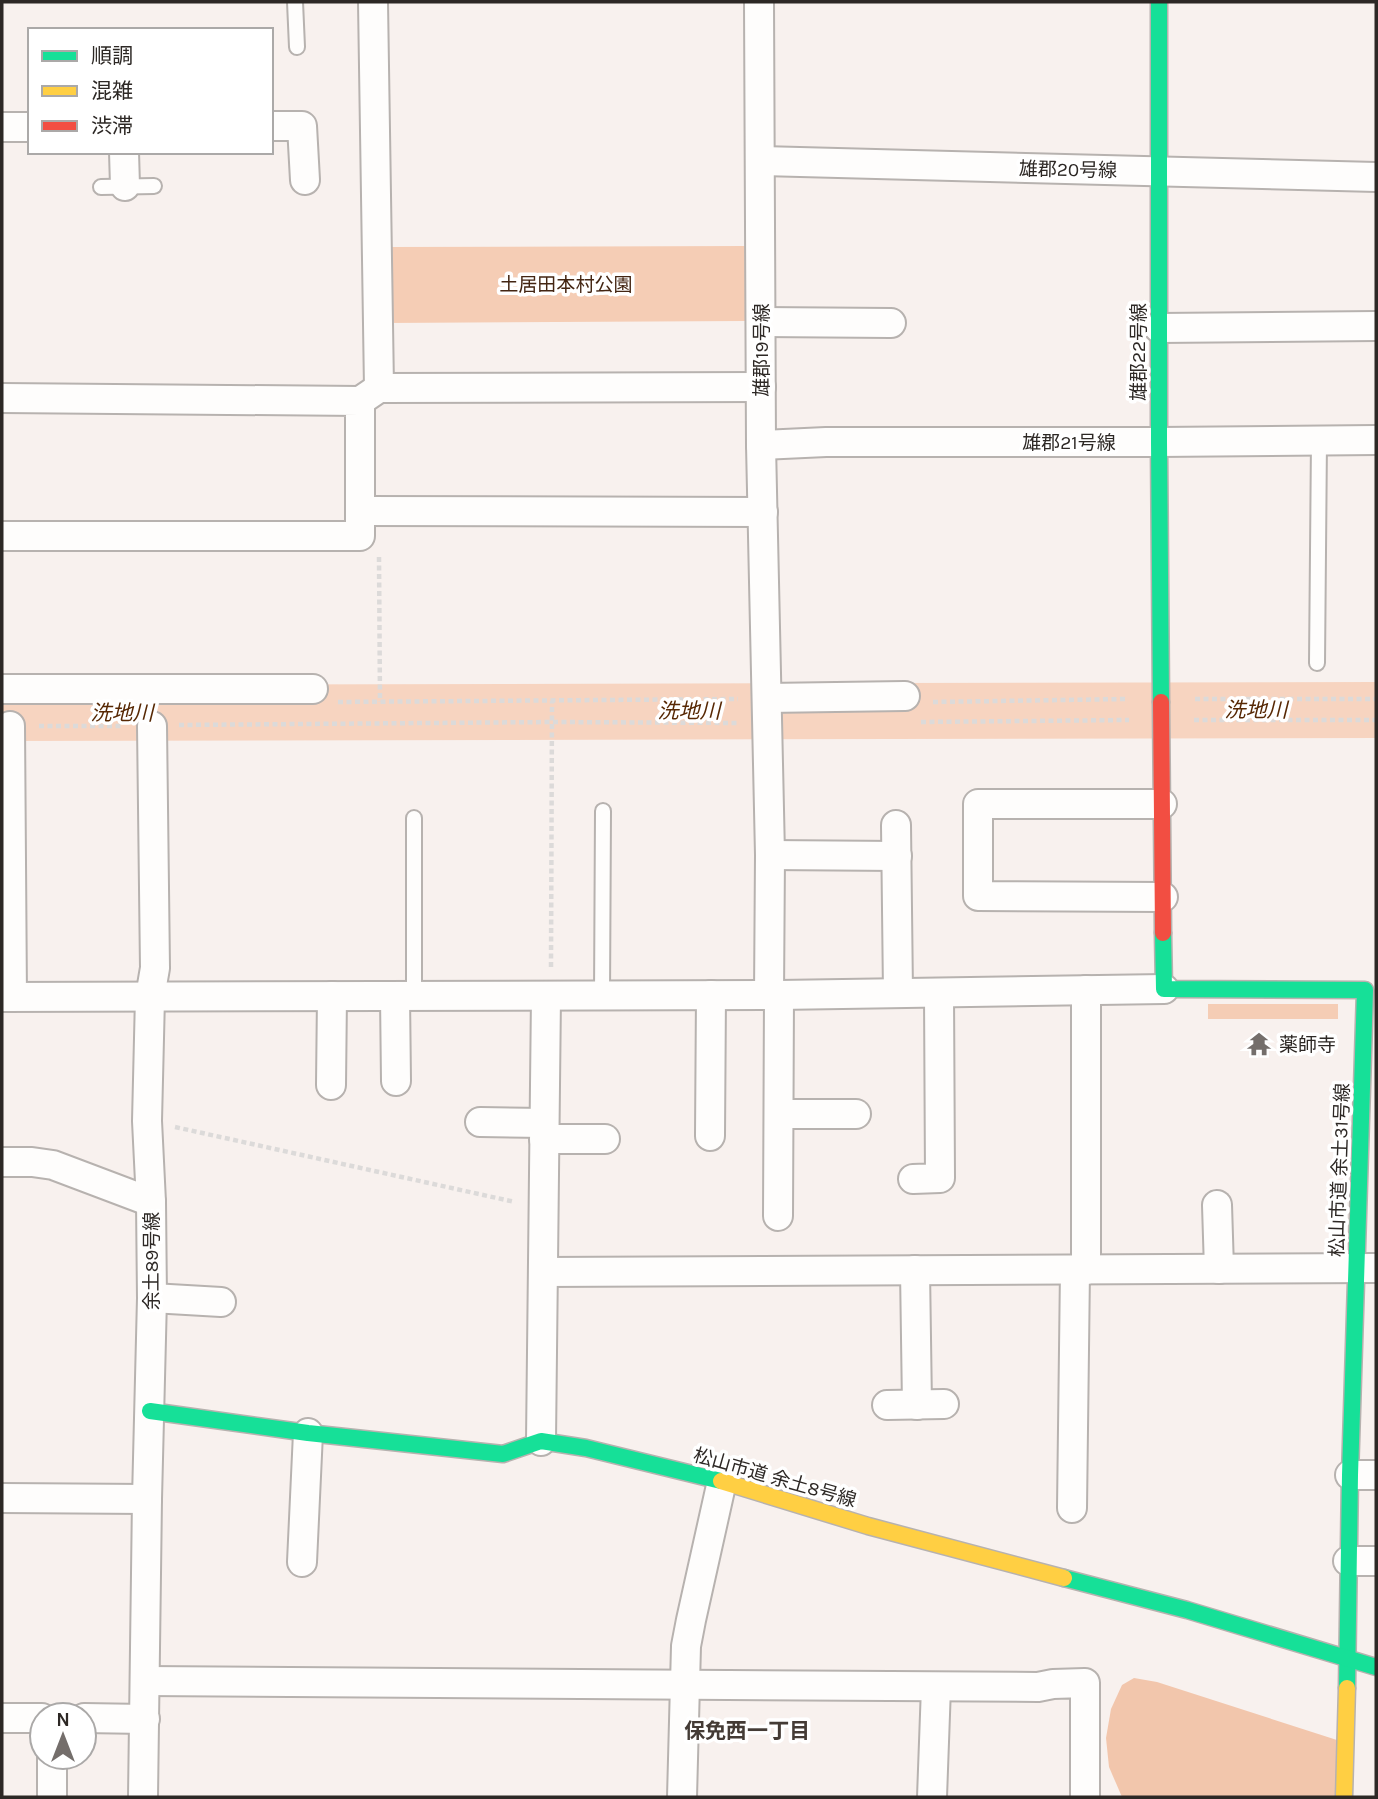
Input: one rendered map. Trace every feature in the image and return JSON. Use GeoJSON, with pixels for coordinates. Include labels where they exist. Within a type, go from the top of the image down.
{"type":"FeatureCollection","features":[{"type":"Feature","properties":{"kind":"street"},"geometry":{"type":"LineString","coordinates":[[360,524],[369,395],[373,2]]}},
{"type":"Feature","properties":{"kind":"street","name":"雄郡19号線"},"geometry":{"type":"LineString","coordinates":[[759,2],[761,444],[770,855],[779,1114],[786,1205]]}},
{"type":"Feature","properties":{"kind":"street","name":"雄郡22号線"},"geometry":{"type":"LineString","coordinates":[[1159,2],[1161,713]]}},
{"type":"Feature","properties":{"kind":"street"},"geometry":{"type":"LineString","coordinates":[[273,126],[302,126],[305,180]]}},
{"type":"Feature","properties":{"kind":"street"},"geometry":{"type":"LineString","coordinates":[[2,127],[28,127]]}},
{"type":"Feature","properties":{"kind":"street"},"geometry":{"type":"LineString","coordinates":[[113,186],[123,154]]}},
{"type":"Feature","properties":{"kind":"street","name":"雄郡20号線"},"geometry":{"type":"LineString","coordinates":[[760,161],[1376,177]]}},
{"type":"Feature","properties":{"kind":"street"},"geometry":{"type":"LineString","coordinates":[[761,322],[891,323]]}},
{"type":"Feature","properties":{"kind":"street"},"geometry":{"type":"LineString","coordinates":[[1159,328],[1376,326]]}},
{"type":"Feature","properties":{"kind":"street"},"geometry":{"type":"LineString","coordinates":[[2,398],[369,395],[761,387]]}},
{"type":"Feature","properties":{"kind":"street","name":"雄郡21号線"},"geometry":{"type":"LineString","coordinates":[[761,444],[1376,440]]}},
{"type":"Feature","properties":{"kind":"street"},"geometry":{"type":"LineString","coordinates":[[2,536],[763,512]]}},
{"type":"Feature","properties":{"kind":"street"},"geometry":{"type":"LineString","coordinates":[[2,689],[320,696]]}},
{"type":"Feature","properties":{"kind":"street"},"geometry":{"type":"LineString","coordinates":[[767,711],[905,696]]}},
{"type":"Feature","properties":{"kind":"street"},"geometry":{"type":"LineString","coordinates":[[10,726],[7,997],[774,995],[1164,989],[1161,713]]}},
{"type":"Feature","properties":{"kind":"street","name":"余土89号線"},"geometry":{"type":"LineString","coordinates":[[143,1797],[152,1298],[147,1121],[150,997],[155,968],[152,726]]}},
{"type":"Feature","properties":{"kind":"street"},"geometry":{"type":"LineString","coordinates":[[1162,804],[978,804],[978,897],[1163,898]]}},
{"type":"Feature","properties":{"kind":"street"},"geometry":{"type":"LineString","coordinates":[[896,825],[898,993]]}},
{"type":"Feature","properties":{"kind":"street"},"geometry":{"type":"LineString","coordinates":[[770,855],[897,856]]}},
{"type":"Feature","properties":{"kind":"street","name":"松山市道 余土31号線"},"geometry":{"type":"LineString","coordinates":[[1164,989],[1371,990],[1363,1475],[1348,1561],[1344,1797]]}},
{"type":"Feature","properties":{"kind":"street"},"geometry":{"type":"LineString","coordinates":[[1072,1508],[1081,1270],[1086,990]]}},
{"type":"Feature","properties":{"kind":"street"},"geometry":{"type":"LineString","coordinates":[[913,1179],[940,1178],[939,993]]}},
{"type":"Feature","properties":{"kind":"street"},"geometry":{"type":"LineString","coordinates":[[710,1136],[711,995]]}},
{"type":"Feature","properties":{"kind":"street"},"geometry":{"type":"LineString","coordinates":[[331,1086],[332,996]]}},
{"type":"Feature","properties":{"kind":"street"},"geometry":{"type":"LineString","coordinates":[[396,1081],[405,996]]}},
{"type":"Feature","properties":{"kind":"street"},"geometry":{"type":"LineString","coordinates":[[541,1441],[548,996]]}},
{"type":"Feature","properties":{"kind":"street"},"geometry":{"type":"LineString","coordinates":[[779,1114],[856,1114]]}},
{"type":"Feature","properties":{"kind":"street"},"geometry":{"type":"LineString","coordinates":[[480,1122],[605,1139]]}},
{"type":"Feature","properties":{"kind":"street"},"geometry":{"type":"LineString","coordinates":[[2,1161],[53,1165],[151,1202]]}},
{"type":"Feature","properties":{"kind":"street"},"geometry":{"type":"LineString","coordinates":[[1217,1205],[1219,1269]]}},
{"type":"Feature","properties":{"kind":"street"},"geometry":{"type":"LineString","coordinates":[[543,1272],[1367,1268]]}},
{"type":"Feature","properties":{"kind":"street"},"geometry":{"type":"LineString","coordinates":[[887,1405],[931,1404],[915,1270]]}},
{"type":"Feature","properties":{"kind":"street"},"geometry":{"type":"LineString","coordinates":[[152,1298],[221,1301]]}},
{"type":"Feature","properties":{"kind":"street","name":"松山市道 余土8号線"},"geometry":{"type":"LineString","coordinates":[[150,1411],[308,1433],[503,1454],[541,1441],[586,1448],[722,1481],[868,1526],[1187,1610],[1376,1667]]}},
{"type":"Feature","properties":{"kind":"street"},"geometry":{"type":"LineString","coordinates":[[302,1562],[308,1433]]}},
{"type":"Feature","properties":{"kind":"street"},"geometry":{"type":"LineString","coordinates":[[682,1797],[686,1646],[722,1481]]}},
{"type":"Feature","properties":{"kind":"street"},"geometry":{"type":"LineString","coordinates":[[2,1498],[147,1499]]}},
{"type":"Feature","properties":{"kind":"street"},"geometry":{"type":"LineString","coordinates":[[1348,1561],[1376,1561]]}},
{"type":"Feature","properties":{"kind":"street"},"geometry":{"type":"LineString","coordinates":[[145,1681],[936,1687],[1038,1687],[1085,1683],[1085,1797]]}},
{"type":"Feature","properties":{"kind":"street"},"geometry":{"type":"LineString","coordinates":[[932,1797],[948,1747],[936,1687]]}},
{"type":"Feature","properties":{"kind":"street"},"geometry":{"type":"LineString","coordinates":[[2,1718],[28,1718]]}},
{"type":"Feature","properties":{"kind":"street"},"geometry":{"type":"LineString","coordinates":[[98,1718],[145,1718]]}},
{"type":"Feature","properties":{"kind":"street"},"geometry":{"type":"LineString","coordinates":[[52,1771],[52,1797]]}},
{"type":"Feature","properties":{"kind":"lane"},"geometry":{"type":"LineString","coordinates":[[295,2],[297,47]]}},
{"type":"Feature","properties":{"kind":"lane"},"geometry":{"type":"LineString","coordinates":[[113,186],[154,186]]}},
{"type":"Feature","properties":{"kind":"lane"},"geometry":{"type":"LineString","coordinates":[[1317,663],[1319,440]]}},
{"type":"Feature","properties":{"kind":"lane"},"geometry":{"type":"LineString","coordinates":[[602,996],[603,811]]}},
{"type":"Feature","properties":{"kind":"lane"},"geometry":{"type":"LineString","coordinates":[[405,996],[414,818]]}},
{"type":"Feature","properties":{"kind":"path"},"geometry":{"type":"LineString","coordinates":[[360,524],[379,547],[380,702]]}},
{"type":"Feature","properties":{"kind":"path"},"geometry":{"type":"LineString","coordinates":[[320,696],[380,702],[552,703],[767,711]]}},
{"type":"Feature","properties":{"kind":"path"},"geometry":{"type":"LineString","coordinates":[[548,996],[552,703]]}},
{"type":"Feature","properties":{"kind":"path"},"geometry":{"type":"LineString","coordinates":[[10,726],[552,720],[767,711]]}},
{"type":"Feature","properties":{"kind":"path"},"geometry":{"type":"LineString","coordinates":[[917,722],[1161,713],[1376,720]]}},
{"type":"Feature","properties":{"kind":"path"},"geometry":{"type":"LineString","coordinates":[[147,1121],[543,1208]]}},
{"type":"Feature","properties":{"kind":"green space","name":"土居田本村公園"},"geometry":{"type":"Polygon","coordinates":[[[745,246],[745,321],[387,323],[387,247],[745,246]]]}},
{"type":"Feature","properties":{"kind":"green space"},"geometry":{"type":"Polygon","coordinates":[[[1208,1004],[1338,1004],[1338,1019],[1208,1019],[1208,1004]]]}},
{"type":"Feature","properties":{"kind":"shaded area"},"geometry":{"type":"Polygon","coordinates":[[[1134,1678],[1157,1682],[1340,1741],[1338,1797],[1122,1797],[1109,1767],[1106,1738],[1111,1709],[1122,1685],[1134,1678]]]}},
{"type":"Feature","properties":{"kind":"waterway","name":"洗地川"},"geometry":{"type":"LineString","coordinates":[[2,713],[1376,710]]}},
{"type":"Feature","properties":{"kind":"traffic: fast"},"geometry":{"type":"LineString","coordinates":[[1159,2],[1161,702]]}},
{"type":"Feature","properties":{"kind":"traffic: fast"},"geometry":{"type":"LineString","coordinates":[[1163,933],[1164,989],[1365,990],[1350,1475],[1347,1688]]}},
{"type":"Feature","properties":{"kind":"traffic: fast"},"geometry":{"type":"LineString","coordinates":[[150,1411],[308,1433],[503,1454],[541,1441],[586,1448],[721,1481]]}},
{"type":"Feature","properties":{"kind":"traffic: fast"},"geometry":{"type":"LineString","coordinates":[[1064,1578],[1187,1610],[1376,1667]]}},
{"type":"Feature","properties":{"kind":"traffic: slow"},"geometry":{"type":"LineString","coordinates":[[721,1481],[868,1526],[1064,1578]]}},
{"type":"Feature","properties":{"kind":"traffic: slow"},"geometry":{"type":"LineString","coordinates":[[1344,1797],[1347,1688]]}},
{"type":"Feature","properties":{"kind":"traffic: jam"},"geometry":{"type":"LineString","coordinates":[[1161,702],[1163,933]]}},
{"type":"Feature","properties":{"kind":"place","name":"薬師寺"},"geometry":{"type":"Point","coordinates":[1259,1044]}},
{"type":"Feature","properties":{"kind":"district","name":"保免西一丁目"},"geometry":{"type":"Point","coordinates":[747,1731]}}]}
